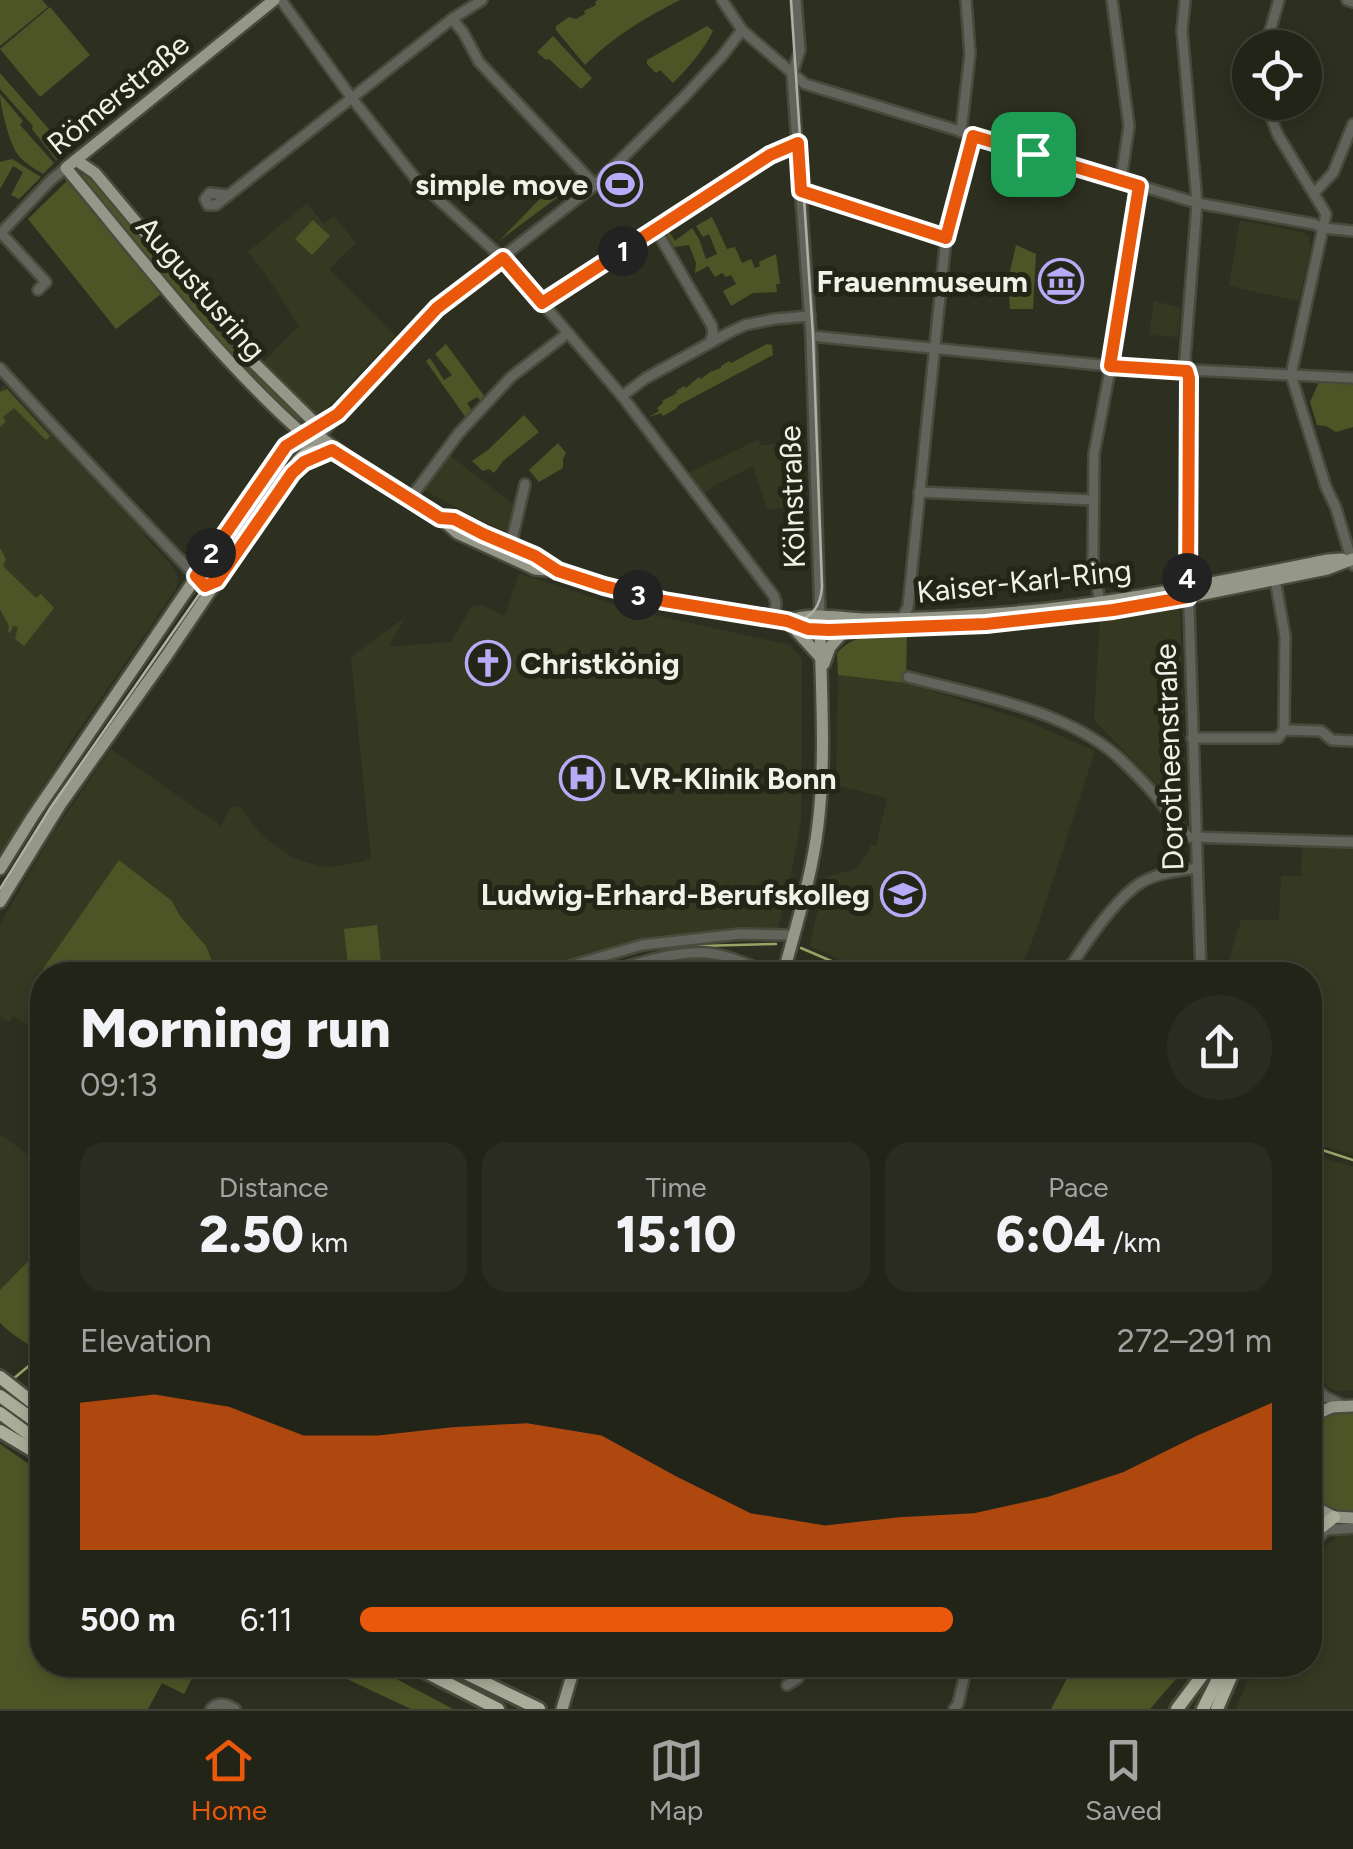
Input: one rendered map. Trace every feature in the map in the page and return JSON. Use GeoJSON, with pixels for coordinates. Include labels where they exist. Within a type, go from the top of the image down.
{"type":"FeatureCollection","features":[{"type":"Feature","properties":{"kind":"highway"},"geometry":{"type":"LineString","coordinates":[[0,1378],[20,1420]]}},
{"type":"Feature","properties":{"kind":"highway"},"geometry":{"type":"LineString","coordinates":[[0,1396],[20,1420]]}},
{"type":"Feature","properties":{"kind":"highway"},"geometry":{"type":"LineString","coordinates":[[0,1414],[20,1420]]}},
{"type":"Feature","properties":{"kind":"highway"},"geometry":{"type":"LineString","coordinates":[[1322,1526],[1334,1517]]}},
{"type":"Feature","properties":{"kind":"highway"},"geometry":{"type":"LineString","coordinates":[[435,1677],[498,1709]]}},
{"type":"Feature","properties":{"kind":"highway"},"geometry":{"type":"LineString","coordinates":[[474,1677],[539,1709]]}},
{"type":"Feature","properties":{"kind":"highway"},"geometry":{"type":"LineString","coordinates":[[1176,1709],[1201,1677]]}},
{"type":"Feature","properties":{"kind":"highway"},"geometry":{"type":"LineString","coordinates":[[1190,1709],[1204,1677]]}},
{"type":"Feature","properties":{"kind":"highway"},"geometry":{"type":"LineString","coordinates":[[1203,1709],[1219,1677]]}},
{"type":"Feature","properties":{"kind":"highway"},"geometry":{"type":"LineString","coordinates":[[1217,1709],[1231,1677]]}},
{"type":"Feature","properties":{"kind":"main road","name":"Römerstraße"},"geometry":{"type":"LineString","coordinates":[[71,164],[278,0]]}},
{"type":"Feature","properties":{"kind":"main road"},"geometry":{"type":"LineString","coordinates":[[93,148],[90,162],[95,173]]}},
{"type":"Feature","properties":{"kind":"main road","name":"Augustusring"},"geometry":{"type":"LineString","coordinates":[[71,164],[95,173],[252,362],[319,431]]}},
{"type":"Feature","properties":{"kind":"main road","name":"Augustusring"},"geometry":{"type":"LineString","coordinates":[[71,164],[180,305],[263,397],[304,435]]}},
{"type":"Feature","properties":{"kind":"main road"},"geometry":{"type":"LineString","coordinates":[[284,416],[286,446]]}},
{"type":"Feature","properties":{"kind":"main road"},"geometry":{"type":"LineString","coordinates":[[0,902],[53,816],[202,601],[206,581],[286,446],[319,431]]}},
{"type":"Feature","properties":{"kind":"main road"},"geometry":{"type":"LineString","coordinates":[[0,869],[184,593],[206,581],[292,473],[319,431]]}},
{"type":"Feature","properties":{"kind":"main road","name":"Kaiser-Karl-Ring"},"geometry":{"type":"LineString","coordinates":[[319,431],[335,450],[440,518],[457,534],[535,569],[558,571],[643,597],[817,626],[990,614],[1187,593],[1328,560],[1352,561]]}},
{"type":"Feature","properties":{"kind":"main road"},"geometry":{"type":"LineString","coordinates":[[292,473],[304,462],[335,450]]}},
{"type":"Feature","properties":{"kind":"main road","name":"Kaiser-Karl-Ring"},"geometry":{"type":"LineString","coordinates":[[440,518],[454,519],[535,556],[558,571]]}},
{"type":"Feature","properties":{"kind":"main road","name":"Kaiser-Karl-Ring"},"geometry":{"type":"LineString","coordinates":[[817,626],[834,618],[848,624],[986,624],[1055,618],[1275,579],[1352,561]]}},
{"type":"Feature","properties":{"kind":"main road"},"geometry":{"type":"LineString","coordinates":[[781,620],[822,664],[848,624]]}},
{"type":"Feature","properties":{"kind":"main road","name":"Kölnstraße"},"geometry":{"type":"LineString","coordinates":[[787,962],[812,863],[822,786],[822,664],[817,626]]}},
{"type":"Feature","properties":{"kind":"main road"},"geometry":{"type":"LineString","coordinates":[[1322,1411],[1349,1406]]}},
{"type":"Feature","properties":{"kind":"main road"},"geometry":{"type":"LineString","coordinates":[[1322,1510],[1334,1517],[1353,1518]]}},
{"type":"Feature","properties":{"kind":"main road"},"geometry":{"type":"LineString","coordinates":[[564,1703],[570,1677]]}},
{"type":"Feature","properties":{"kind":"street"},"geometry":{"type":"LineString","coordinates":[[278,0],[415,178],[503,258],[622,396],[764,581],[774,596],[781,620]]}},
{"type":"Feature","properties":{"kind":"street"},"geometry":{"type":"LineString","coordinates":[[228,196],[452,19],[482,0]]}},
{"type":"Feature","properties":{"kind":"street"},"geometry":{"type":"LineString","coordinates":[[722,0],[742,30],[805,84],[1197,203],[1353,231]]}},
{"type":"Feature","properties":{"kind":"street","name":"Kölnstraße"},"geometry":{"type":"LineString","coordinates":[[796,0],[800,50],[789,72],[810,316],[820,596],[817,626]]}},
{"type":"Feature","properties":{"kind":"street"},"geometry":{"type":"LineString","coordinates":[[961,132],[970,54],[966,0]]}},
{"type":"Feature","properties":{"kind":"street"},"geometry":{"type":"LineString","coordinates":[[1112,0],[1129,126],[1121,180]]}},
{"type":"Feature","properties":{"kind":"street","name":"Dorotheenstraße"},"geometry":{"type":"LineString","coordinates":[[1186,0],[1182,30],[1197,203],[1185,338],[1189,378],[1187,593],[1201,962]]}},
{"type":"Feature","properties":{"kind":"street"},"geometry":{"type":"LineString","coordinates":[[1270,30],[1279,0]]}},
{"type":"Feature","properties":{"kind":"street"},"geometry":{"type":"LineString","coordinates":[[452,19],[480,62],[595,186]]}},
{"type":"Feature","properties":{"kind":"street"},"geometry":{"type":"LineString","coordinates":[[319,431],[437,308],[595,186],[681,100],[742,30]]}},
{"type":"Feature","properties":{"kind":"street"},"geometry":{"type":"LineString","coordinates":[[1272,120],[1326,214],[1292,375],[1352,561]]}},
{"type":"Feature","properties":{"kind":"street"},"geometry":{"type":"LineString","coordinates":[[1315,192],[1333,173],[1353,124]]}},
{"type":"Feature","properties":{"kind":"street"},"geometry":{"type":"LineString","coordinates":[[902,618],[908,607],[946,238],[973,136]]}},
{"type":"Feature","properties":{"kind":"street"},"geometry":{"type":"LineString","coordinates":[[542,303],[770,155],[798,143]]}},
{"type":"Feature","properties":{"kind":"street","name":"Römerstraße"},"geometry":{"type":"LineString","coordinates":[[0,233],[71,164]]}},
{"type":"Feature","properties":{"kind":"street"},"geometry":{"type":"LineString","coordinates":[[1100,602],[1093,562],[1094,454],[1139,186]]}},
{"type":"Feature","properties":{"kind":"street"},"geometry":{"type":"LineString","coordinates":[[801,191],[946,238]]}},
{"type":"Feature","properties":{"kind":"street"},"geometry":{"type":"LineString","coordinates":[[656,230],[712,326],[710,342]]}},
{"type":"Feature","properties":{"kind":"street"},"geometry":{"type":"LineString","coordinates":[[0,233],[46,282],[38,290]]}},
{"type":"Feature","properties":{"kind":"street"},"geometry":{"type":"LineString","coordinates":[[622,396],[646,378],[745,326],[810,316]]}},
{"type":"Feature","properties":{"kind":"street"},"geometry":{"type":"LineString","coordinates":[[410,500],[458,433],[506,382],[568,333]]}},
{"type":"Feature","properties":{"kind":"street"},"geometry":{"type":"LineString","coordinates":[[811,336],[1110,366],[1353,378]]}},
{"type":"Feature","properties":{"kind":"street"},"geometry":{"type":"LineString","coordinates":[[0,368],[181,561],[206,581]]}},
{"type":"Feature","properties":{"kind":"street"},"geometry":{"type":"LineString","coordinates":[[0,385],[9,378]]}},
{"type":"Feature","properties":{"kind":"street"},"geometry":{"type":"LineString","coordinates":[[516,548],[512,540],[525,484]]}},
{"type":"Feature","properties":{"kind":"street"},"geometry":{"type":"LineString","coordinates":[[919,492],[1092,500]]}},
{"type":"Feature","properties":{"kind":"street"},"geometry":{"type":"LineString","coordinates":[[181,561],[184,593]]}},
{"type":"Feature","properties":{"kind":"street"},"geometry":{"type":"LineString","coordinates":[[1192,738],[1278,738],[1284,730],[1285,636],[1275,579]]}},
{"type":"Feature","properties":{"kind":"street"},"geometry":{"type":"LineString","coordinates":[[820,596],[848,624]]}},
{"type":"Feature","properties":{"kind":"street"},"geometry":{"type":"LineString","coordinates":[[908,677],[1044,716],[1090,736],[1148,787],[1185,834],[1196,838],[1353,842]]}},
{"type":"Feature","properties":{"kind":"street"},"geometry":{"type":"LineString","coordinates":[[1284,730],[1321,731],[1332,740],[1353,741]]}},
{"type":"Feature","properties":{"kind":"street"},"geometry":{"type":"LineString","coordinates":[[1074,962],[1134,888],[1150,879],[1197,868]]}},
{"type":"Feature","properties":{"kind":"street"},"geometry":{"type":"LineString","coordinates":[[584,962],[642,945],[740,934],[794,935]]}},
{"type":"Feature","properties":{"kind":"street"},"geometry":{"type":"LineString","coordinates":[[645,962],[704,952],[739,962]]}},
{"type":"Feature","properties":{"kind":"street"},"geometry":{"type":"LineString","coordinates":[[1322,1394],[1349,1406]]}},
{"type":"Feature","properties":{"kind":"street"},"geometry":{"type":"LineString","coordinates":[[1322,1534],[1326,1530],[1353,1528]]}},
{"type":"Feature","properties":{"kind":"street"},"geometry":{"type":"LineString","coordinates":[[787,1685],[799,1677]]}},
{"type":"Feature","properties":{"kind":"street"},"geometry":{"type":"LineString","coordinates":[[954,1709],[964,1677]]}},
{"type":"Feature","properties":{"kind":"street"},"geometry":{"type":"LineString","coordinates":[[211,1709],[226,1704],[235,1709]]}},
{"type":"Feature","properties":{"kind":"shaded area"},"geometry":{"type":"Polygon","coordinates":[[[307,203],[324,224],[334,216],[356,243],[329,269],[395,336],[321,415],[262,363],[299,326],[248,252],[307,203]]]}},
{"type":"Feature","properties":{"kind":"shaded area"},"geometry":{"type":"Polygon","coordinates":[[[1240,220],[1304,233],[1309,238],[1311,245],[1299,301],[1229,286],[1240,220]]]}},
{"type":"Feature","properties":{"kind":"shaded area"},"geometry":{"type":"Polygon","coordinates":[[[1154,301],[1181,308],[1178,337],[1149,335],[1154,301]]]}},
{"type":"Feature","properties":{"kind":"shaded area"},"geometry":{"type":"Polygon","coordinates":[[[4,385],[145,534],[174,568],[178,579],[176,589],[72,740],[0,855],[0,389],[4,385]]]}},
{"type":"Feature","properties":{"kind":"shaded area"},"geometry":{"type":"Polygon","coordinates":[[[759,439],[760,445],[790,444],[791,456],[806,455],[807,507],[767,509],[753,466],[703,494],[687,474],[759,439]]]}},
{"type":"Feature","properties":{"kind":"shaded area"},"geometry":{"type":"Polygon","coordinates":[[[448,454],[525,513],[519,538],[424,490],[448,454]]]}},
{"type":"Feature","properties":{"kind":"shaded area","name":"LVR-Klinik Bonn"},"geometry":{"type":"Polygon","coordinates":[[[519,573],[627,609],[790,645],[802,659],[801,820],[777,930],[720,932],[572,962],[212,962],[206,946],[172,901],[119,860],[49,962],[30,962],[30,1027],[13,1016],[9,1022],[0,1016],[0,924],[51,836],[111,749],[221,826],[230,808],[240,807],[262,836],[295,859],[332,867],[362,862],[371,858],[351,657],[405,617],[389,647],[451,642],[472,606],[483,605],[505,616],[519,573]]]}},
{"type":"Feature","properties":{"kind":"shaded area"},"geometry":{"type":"Polygon","coordinates":[[[1175,607],[1180,611],[1185,773],[1161,786],[1094,720],[1100,620],[1175,607]]]}},
{"type":"Feature","properties":{"kind":"shaded area"},"geometry":{"type":"Polygon","coordinates":[[[838,675],[906,683],[1024,720],[1095,751],[1024,962],[846,962],[809,946],[826,877],[855,869],[870,845],[876,846],[887,798],[836,785],[838,675]]]}},
{"type":"Feature","properties":{"kind":"shaded area"},"geometry":{"type":"Polygon","coordinates":[[[1302,847],[1353,847],[1353,1155],[1322,1146],[1322,962],[1228,962],[1241,920],[1279,920],[1281,876],[1301,876],[1302,847]]]}},
{"type":"Feature","properties":{"kind":"shaded area"},"geometry":{"type":"Polygon","coordinates":[[[0,1134],[30,1156],[30,1259],[0,1290],[0,1134]]]}},
{"type":"Feature","properties":{"kind":"shaded area"},"geometry":{"type":"Polygon","coordinates":[[[1322,1158],[1353,1167],[1353,1390],[1327,1387],[1322,1377],[1322,1158]]]}},
{"type":"Feature","properties":{"kind":"shaded area"},"geometry":{"type":"Polygon","coordinates":[[[1335,1534],[1353,1535],[1353,1709],[1236,1709],[1249,1677],[1322,1677],[1322,1548],[1335,1539],[1335,1534]]]}},
{"type":"Feature","properties":{"kind":"green space"},"geometry":{"type":"Polygon","coordinates":[[[0,0],[42,0],[48,7],[0,46],[0,0]]]}},
{"type":"Feature","properties":{"kind":"green space"},"geometry":{"type":"Polygon","coordinates":[[[598,0],[680,0],[630,29],[585,65],[556,26],[569,17],[576,19],[585,14],[598,0]]]}},
{"type":"Feature","properties":{"kind":"green space"},"geometry":{"type":"Polygon","coordinates":[[[50,7],[90,55],[40,97],[0,49],[50,7]]]}},
{"type":"Feature","properties":{"kind":"green space"},"geometry":{"type":"Polygon","coordinates":[[[707,26],[713,31],[709,38],[673,83],[647,64],[647,60],[707,26]]]}},
{"type":"Feature","properties":{"kind":"green space"},"geometry":{"type":"Polygon","coordinates":[[[553,36],[592,78],[581,89],[537,52],[553,36]]]}},
{"type":"Feature","properties":{"kind":"green space"},"geometry":{"type":"Polygon","coordinates":[[[0,73],[67,150],[56,160],[0,89],[0,73]]]}},
{"type":"Feature","properties":{"kind":"green space"},"geometry":{"type":"Polygon","coordinates":[[[0,94],[23,121],[20,125],[54,163],[43,174],[16,152],[0,94]]]}},
{"type":"Feature","properties":{"kind":"green space"},"geometry":{"type":"Polygon","coordinates":[[[12,159],[41,177],[19,199],[11,195],[23,172],[13,166],[0,189],[0,162],[12,159]]]}},
{"type":"Feature","properties":{"kind":"green space"},"geometry":{"type":"Polygon","coordinates":[[[86,170],[303,417],[297,423],[235,361],[83,180],[86,170]]]}},
{"type":"Feature","properties":{"kind":"green space"},"geometry":{"type":"Polygon","coordinates":[[[560,178],[570,188],[499,241],[560,178]]]}},
{"type":"Feature","properties":{"kind":"green space"},"geometry":{"type":"Polygon","coordinates":[[[67,181],[161,294],[116,329],[28,219],[67,181]]]}},
{"type":"Feature","properties":{"kind":"green space"},"geometry":{"type":"Polygon","coordinates":[[[712,217],[727,249],[735,247],[742,263],[751,259],[755,268],[776,254],[780,284],[776,284],[777,292],[753,293],[731,306],[723,291],[736,284],[731,275],[726,277],[722,273],[715,277],[708,266],[695,273],[696,263],[689,245],[674,247],[665,231],[675,241],[692,228],[706,259],[717,254],[709,234],[703,237],[696,226],[712,217]]]}},
{"type":"Feature","properties":{"kind":"green space"},"geometry":{"type":"Polygon","coordinates":[[[313,220],[330,236],[312,255],[295,239],[313,220]]]}},
{"type":"Feature","properties":{"kind":"green space"},"geometry":{"type":"Polygon","coordinates":[[[1016,245],[1036,254],[1033,309],[1010,309],[1008,280],[1016,245]]]}},
{"type":"Feature","properties":{"kind":"green space"},"geometry":{"type":"Polygon","coordinates":[[[446,344],[485,397],[467,403],[472,411],[466,418],[426,361],[430,358],[444,380],[452,375],[435,354],[446,344]]]}},
{"type":"Feature","properties":{"kind":"green space"},"geometry":{"type":"Polygon","coordinates":[[[767,344],[772,345],[773,355],[663,416],[661,413],[649,417],[659,411],[662,401],[684,386],[767,344]]]}},
{"type":"Feature","properties":{"kind":"green space"},"geometry":{"type":"Polygon","coordinates":[[[1319,382],[1353,384],[1353,427],[1336,432],[1317,425],[1310,402],[1319,382]]]}},
{"type":"Feature","properties":{"kind":"green space"},"geometry":{"type":"Polygon","coordinates":[[[7,389],[50,436],[46,440],[14,408],[3,417],[6,421],[0,427],[0,392],[7,389]]]}},
{"type":"Feature","properties":{"kind":"green space"},"geometry":{"type":"Polygon","coordinates":[[[524,415],[539,432],[494,473],[489,469],[483,471],[472,461],[488,450],[524,415]]]}},
{"type":"Feature","properties":{"kind":"green space"},"geometry":{"type":"Polygon","coordinates":[[[558,443],[566,453],[563,468],[539,482],[529,470],[558,443]]]}},
{"type":"Feature","properties":{"kind":"green space"},"geometry":{"type":"Polygon","coordinates":[[[0,548],[6,559],[3,566],[36,598],[41,594],[54,608],[24,646],[15,639],[18,627],[13,626],[8,632],[0,609],[0,548]]]}},
{"type":"Feature","properties":{"kind":"green space"},"geometry":{"type":"Polygon","coordinates":[[[907,635],[906,683],[838,675],[837,653],[852,641],[869,636],[907,635]]]}},
{"type":"Feature","properties":{"kind":"green space"},"geometry":{"type":"Polygon","coordinates":[[[119,860],[172,901],[206,946],[212,962],[48,962],[119,860]]]}},
{"type":"Feature","properties":{"kind":"green space"},"geometry":{"type":"Polygon","coordinates":[[[377,925],[381,962],[348,962],[344,929],[377,925]]]}},
{"type":"Feature","properties":{"kind":"green space"},"geometry":{"type":"Polygon","coordinates":[[[30,1259],[30,1346],[0,1323],[0,1290],[30,1259]]]}},
{"type":"Feature","properties":{"kind":"green space"},"geometry":{"type":"Polygon","coordinates":[[[1353,1412],[1353,1513],[1322,1506],[1322,1418],[1353,1412]]]}},
{"type":"Feature","properties":{"kind":"green space"},"geometry":{"type":"Polygon","coordinates":[[[0,1444],[30,1465],[30,1677],[193,1677],[184,1694],[162,1683],[148,1709],[0,1709],[0,1444]]]}},
{"type":"Feature","properties":{"kind":"green space"},"geometry":{"type":"Polygon","coordinates":[[[343,1677],[393,1677],[453,1709],[411,1709],[343,1677]]]}},
{"type":"Feature","properties":{"kind":"green space"},"geometry":{"type":"Polygon","coordinates":[[[1068,1677],[1178,1677],[1150,1709],[1051,1709],[1068,1677]]]}},
{"type":"Feature","properties":{"kind":"waterway"},"geometry":{"type":"LineString","coordinates":[[683,950],[776,944]]}},
{"type":"Feature","properties":{"kind":"waterway"},"geometry":{"type":"LineString","coordinates":[[801,948],[834,962]]}},
{"type":"Feature","properties":{"kind":"waterway"},"geometry":{"type":"LineString","coordinates":[[624,962],[636,959]]}},
{"type":"Feature","properties":{"kind":"waterway"},"geometry":{"type":"LineString","coordinates":[[1322,1150],[1353,1160]]}},
{"type":"Feature","properties":{"kind":"waterway"},"geometry":{"type":"LineString","coordinates":[[13,1379],[30,1365]]}},
{"type":"Feature","properties":{"kind":"tram line"},"geometry":{"type":"LineString","coordinates":[[0,889],[51,807],[295,457],[311,447],[338,453],[415,505],[469,535],[580,580],[658,601],[778,622],[803,619],[812,613],[822,587],[813,336],[791,0]]}},
{"type":"Feature","properties":{"kind":"place","name":"simple move"},"geometry":{"type":"Point","coordinates":[620,184]}},
{"type":"Feature","properties":{"kind":"place","name":"Frauenmuseum"},"geometry":{"type":"Point","coordinates":[1061,281]}},
{"type":"Feature","properties":{"kind":"place","name":"Christkönig"},"geometry":{"type":"Point","coordinates":[488,663]}},
{"type":"Feature","properties":{"kind":"place","name":"LVR-Klinik Bonn"},"geometry":{"type":"Point","coordinates":[582,778]}},
{"type":"Feature","properties":{"kind":"place","name":"Ludwig-Erhard-Berufskolleg"},"geometry":{"type":"Point","coordinates":[903,894]}},
{"type":"Feature","properties":{"kind":"route"},"geometry":{"type":"LineString","coordinates":[[973,136],[1033,154],[1139,186],[1110,366],[1187,371],[1188,597],[1055,618],[986,624],[808,629],[787,621],[643,597],[558,571],[535,556],[454,519],[440,518],[335,450],[304,462],[292,473],[217,581],[205,586],[196,576],[286,446],[338,414],[437,308],[503,258],[542,303],[770,155],[798,143],[801,191],[946,238],[973,136]]}}]}
